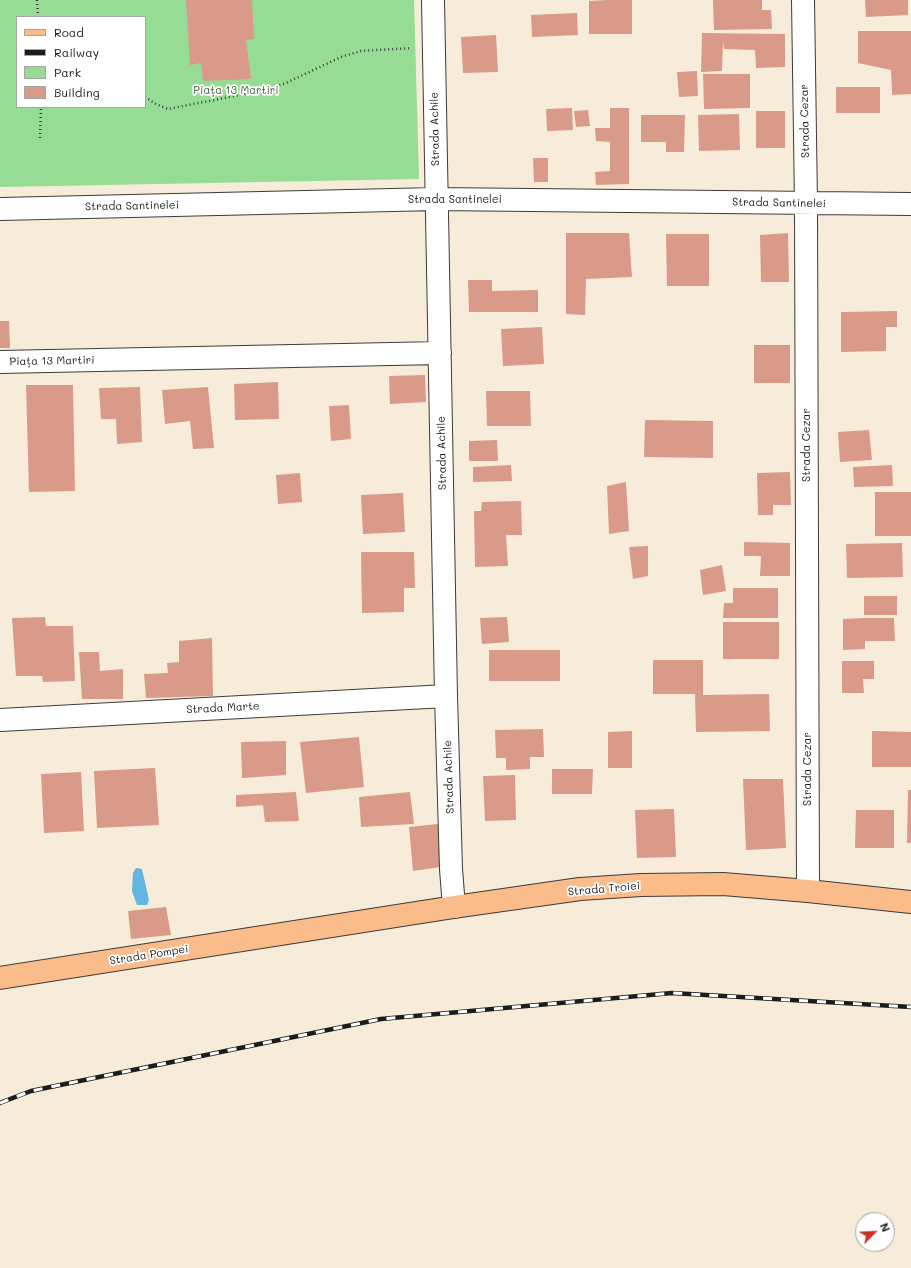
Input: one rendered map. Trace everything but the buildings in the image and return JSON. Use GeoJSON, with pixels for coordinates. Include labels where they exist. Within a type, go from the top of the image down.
{"type":"FeatureCollection","features":[{"type":"Feature","properties":{"kind":"main road","name":"Strada Troiei"},"geometry":{"type":"LineString","coordinates":[[299,932],[454,907],[580,890],[641,885],[723,884],[911,902]]}},
{"type":"Feature","properties":{"kind":"main road","name":"Strada Pompei"},"geometry":{"type":"LineString","coordinates":[[0,978],[299,932]]}},
{"type":"Feature","properties":{"kind":"street","name":"Strada Achile"},"geometry":{"type":"LineString","coordinates":[[433,0],[446,696],[451,869],[454,907]]}},
{"type":"Feature","properties":{"kind":"street","name":"Strada Cezar"},"geometry":{"type":"LineString","coordinates":[[803,0],[806,203],[808,891]]}},
{"type":"Feature","properties":{"kind":"street","name":"Strada Santinelei"},"geometry":{"type":"LineString","coordinates":[[0,209],[436,199],[911,204]]}},
{"type":"Feature","properties":{"kind":"street","name":"Piața 13 Martiri"},"geometry":{"type":"LineString","coordinates":[[0,362],[440,353]]}},
{"type":"Feature","properties":{"kind":"street","name":"Strada Marte"},"geometry":{"type":"LineString","coordinates":[[0,720],[446,696]]}},
{"type":"Feature","properties":{"kind":"path"},"geometry":{"type":"LineString","coordinates":[[37,0],[38,16]]}},
{"type":"Feature","properties":{"kind":"path"},"geometry":{"type":"LineString","coordinates":[[146,98],[168,109],[265,90],[286,83],[341,57],[361,51],[434,48]]}},
{"type":"Feature","properties":{"kind":"path"},"geometry":{"type":"LineString","coordinates":[[40,138],[41,108]]}},
{"type":"Feature","properties":{"kind":"green space","name":"Piața 13 Martiri"},"geometry":{"type":"Polygon","coordinates":[[[0,0],[414,0],[419,179],[0,187],[0,0]]]}},
{"type":"Feature","properties":{"kind":"water"},"geometry":{"type":"Polygon","coordinates":[[[136,868],[142,869],[149,900],[147,905],[137,905],[132,891],[133,873],[136,868]]]}},
{"type":"Feature","properties":{"kind":"railway"},"geometry":{"type":"LineString","coordinates":[[0,1103],[31,1091],[381,1019],[672,993],[911,1007]]}}]}
